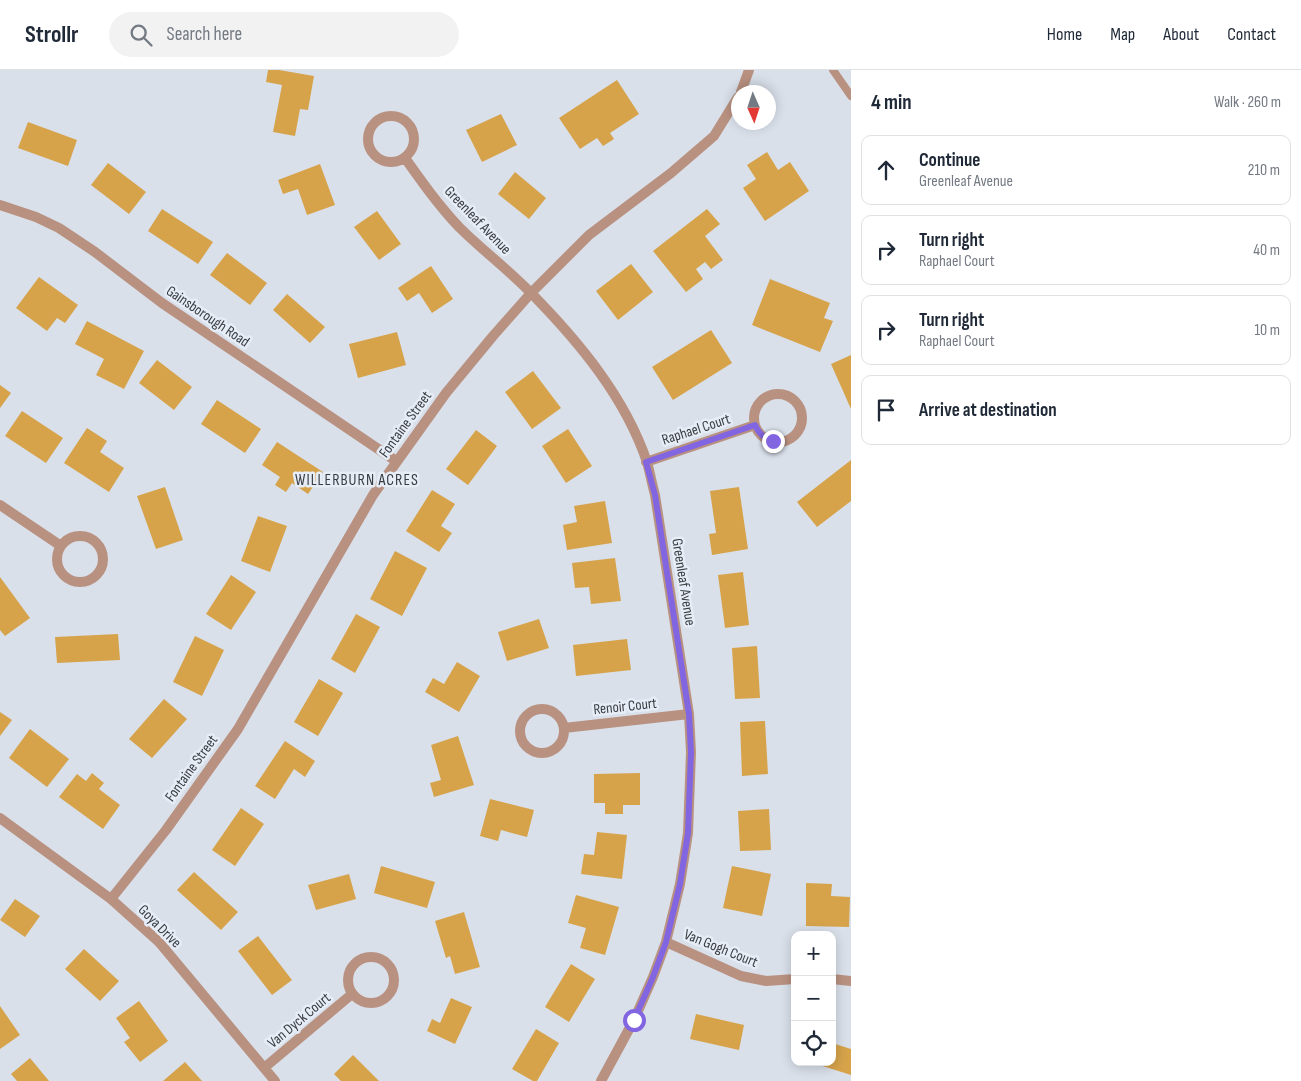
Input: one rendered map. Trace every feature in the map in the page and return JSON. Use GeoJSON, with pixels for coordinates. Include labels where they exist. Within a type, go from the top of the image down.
{"type":"FeatureCollection","features":[{"type":"Feature","properties":{"kind":"street"},"geometry":{"type":"LineString","coordinates":[[744,85],[749,70]]}},
{"type":"Feature","properties":{"kind":"street","name":"Fontaine Street"},"geometry":{"type":"LineString","coordinates":[[111,899],[166,830],[238,729],[373,495],[446,393],[531,293],[589,235],[702,147],[714,136],[731,110]]}},
{"type":"Feature","properties":{"kind":"street"},"geometry":{"type":"LineString","coordinates":[[394,116],[402,118],[413,130],[415,137],[414,145],[405,158],[397,162],[381,160],[370,149],[369,133],[372,126],[378,120],[394,116]]}},
{"type":"Feature","properties":{"kind":"street","name":"Greenleaf Avenue"},"geometry":{"type":"LineString","coordinates":[[405,158],[444,210],[531,293],[602,376],[629,421],[646,462],[655,495],[689,714],[691,752],[688,833],[680,884],[666,942],[634,1020],[601,1081]]}},
{"type":"Feature","properties":{"kind":"street","name":"Gainsborough Road"},"geometry":{"type":"LineString","coordinates":[[0,205],[36,217],[59,228],[162,303],[396,461]]}},
{"type":"Feature","properties":{"kind":"street","name":"Raphael Court"},"geometry":{"type":"LineString","coordinates":[[783,394],[798,403],[802,419],[800,427],[796,434],[789,439],[781,442],[765,438],[755,425],[756,409],[767,396],[783,394]]}},
{"type":"Feature","properties":{"kind":"street","name":"Raphael Court"},"geometry":{"type":"LineString","coordinates":[[646,462],[755,425]]}},
{"type":"Feature","properties":{"kind":"street"},"geometry":{"type":"LineString","coordinates":[[0,505],[61,546]]}},
{"type":"Feature","properties":{"kind":"street"},"geometry":{"type":"LineString","coordinates":[[82,536],[97,542],[104,557],[100,572],[94,578],[79,582],[64,576],[57,561],[61,546],[67,540],[82,536]]}},
{"type":"Feature","properties":{"kind":"street"},"geometry":{"type":"LineString","coordinates":[[543,708],[557,714],[562,720],[564,728],[560,743],[555,749],[548,752],[540,753],[526,747],[519,734],[523,719],[535,709],[543,708]]}},
{"type":"Feature","properties":{"kind":"street","name":"Renoir Court"},"geometry":{"type":"LineString","coordinates":[[564,728],[689,714]]}},
{"type":"Feature","properties":{"kind":"street","name":"Goya Drive"},"geometry":{"type":"LineString","coordinates":[[0,818],[111,899],[158,942],[275,1081]]}},
{"type":"Feature","properties":{"kind":"street","name":"Van Gogh Court"},"geometry":{"type":"LineString","coordinates":[[666,942],[741,976],[766,980],[791,980]]}},
{"type":"Feature","properties":{"kind":"street","name":"Van Dyck Court"},"geometry":{"type":"LineString","coordinates":[[378,957],[390,966],[395,979],[390,993],[385,999],[372,1004],[364,1002],[352,994],[349,988],[348,973],[356,961],[363,958],[378,957]]}},
{"type":"Feature","properties":{"kind":"street"},"geometry":{"type":"LineString","coordinates":[[836,979],[851,981]]}},
{"type":"Feature","properties":{"kind":"street","name":"Van Dyck Court"},"geometry":{"type":"LineString","coordinates":[[264,1068],[352,994]]}},
{"type":"Feature","properties":{"kind":"lane"},"geometry":{"type":"LineString","coordinates":[[833,70],[851,96]]}},
{"type":"Feature","properties":{"kind":"building"},"geometry":{"type":"Polygon","coordinates":[[[268,70],[314,76],[308,110],[300,109],[295,136],[273,132],[282,85],[266,82],[268,70]]]}},
{"type":"Feature","properties":{"kind":"building"},"geometry":{"type":"Polygon","coordinates":[[[617,80],[639,114],[610,133],[614,139],[603,146],[597,138],[580,149],[559,118],[617,80]]]}},
{"type":"Feature","properties":{"kind":"building"},"geometry":{"type":"Polygon","coordinates":[[[501,114],[517,145],[482,162],[466,130],[501,114]]]}},
{"type":"Feature","properties":{"kind":"building"},"geometry":{"type":"Polygon","coordinates":[[[28,122],[77,140],[68,166],[18,148],[28,122]]]}},
{"type":"Feature","properties":{"kind":"building"},"geometry":{"type":"Polygon","coordinates":[[[767,152],[778,170],[790,162],[809,191],[765,221],[743,188],[756,179],[747,165],[767,152]]]}},
{"type":"Feature","properties":{"kind":"building"},"geometry":{"type":"Polygon","coordinates":[[[108,163],[146,192],[129,214],[91,185],[108,163]]]}},
{"type":"Feature","properties":{"kind":"building"},"geometry":{"type":"Polygon","coordinates":[[[320,164],[335,205],[307,215],[298,189],[283,194],[278,180],[320,164]]]}},
{"type":"Feature","properties":{"kind":"building"},"geometry":{"type":"Polygon","coordinates":[[[515,172],[546,198],[529,219],[498,194],[515,172]]]}},
{"type":"Feature","properties":{"kind":"building"},"geometry":{"type":"Polygon","coordinates":[[[162,209],[213,242],[198,264],[148,231],[162,209]]]}},
{"type":"Feature","properties":{"kind":"building"},"geometry":{"type":"Polygon","coordinates":[[[707,209],[720,224],[705,236],[723,260],[711,269],[705,262],[696,269],[703,279],[686,292],[653,251],[707,209]]]}},
{"type":"Feature","properties":{"kind":"building"},"geometry":{"type":"Polygon","coordinates":[[[377,211],[401,244],[379,260],[354,227],[377,211]]]}},
{"type":"Feature","properties":{"kind":"building"},"geometry":{"type":"Polygon","coordinates":[[[227,253],[267,283],[250,305],[210,275],[227,253]]]}},
{"type":"Feature","properties":{"kind":"building"},"geometry":{"type":"Polygon","coordinates":[[[631,264],[653,292],[618,320],[596,291],[631,264]]]}},
{"type":"Feature","properties":{"kind":"building"},"geometry":{"type":"Polygon","coordinates":[[[431,266],[453,299],[432,313],[419,293],[407,301],[398,288],[431,266]]]}},
{"type":"Feature","properties":{"kind":"building"},"geometry":{"type":"Polygon","coordinates":[[[39,277],[78,305],[65,323],[57,318],[47,331],[16,308],[39,277]]]}},
{"type":"Feature","properties":{"kind":"building"},"geometry":{"type":"Polygon","coordinates":[[[770,279],[830,303],[824,318],[833,321],[820,352],[752,325],[770,279]]]}},
{"type":"Feature","properties":{"kind":"building"},"geometry":{"type":"Polygon","coordinates":[[[287,294],[325,327],[310,343],[273,310],[287,294]]]}},
{"type":"Feature","properties":{"kind":"building"},"geometry":{"type":"Polygon","coordinates":[[[87,321],[144,351],[124,389],[96,375],[104,359],[75,344],[87,321]]]}},
{"type":"Feature","properties":{"kind":"building"},"geometry":{"type":"Polygon","coordinates":[[[711,330],[732,363],[673,400],[652,367],[711,330]]]}},
{"type":"Feature","properties":{"kind":"building"},"geometry":{"type":"Polygon","coordinates":[[[397,332],[406,365],[358,378],[349,344],[397,332]]]}},
{"type":"Feature","properties":{"kind":"building"},"geometry":{"type":"Polygon","coordinates":[[[851,355],[851,409],[831,364],[851,355]]]}},
{"type":"Feature","properties":{"kind":"building"},"geometry":{"type":"Polygon","coordinates":[[[157,360],[192,387],[174,410],[139,383],[157,360]]]}},
{"type":"Feature","properties":{"kind":"building"},"geometry":{"type":"Polygon","coordinates":[[[533,371],[561,408],[532,429],[505,392],[533,371]]]}},
{"type":"Feature","properties":{"kind":"building"},"geometry":{"type":"Polygon","coordinates":[[[0,385],[11,393],[0,408],[0,385]]]}},
{"type":"Feature","properties":{"kind":"building"},"geometry":{"type":"Polygon","coordinates":[[[217,400],[261,429],[245,453],[201,424],[217,400]]]}},
{"type":"Feature","properties":{"kind":"building"},"geometry":{"type":"Polygon","coordinates":[[[22,411],[63,438],[46,463],[5,436],[22,411]]]}},
{"type":"Feature","properties":{"kind":"building"},"geometry":{"type":"Polygon","coordinates":[[[87,428],[107,441],[100,452],[124,468],[109,492],[64,463],[87,428]]]}},
{"type":"Feature","properties":{"kind":"building"},"geometry":{"type":"Polygon","coordinates":[[[568,429],[592,466],[566,483],[542,446],[568,429]]]}},
{"type":"Feature","properties":{"kind":"building"},"geometry":{"type":"Polygon","coordinates":[[[476,430],[497,446],[468,485],[446,469],[476,430]]]}},
{"type":"Feature","properties":{"kind":"building"},"geometry":{"type":"Polygon","coordinates":[[[277,442],[323,472],[308,494],[292,483],[286,492],[275,485],[280,477],[262,465],[277,442]]]}},
{"type":"Feature","properties":{"kind":"building"},"geometry":{"type":"Polygon","coordinates":[[[851,460],[851,501],[817,527],[797,502],[851,460]]]}},
{"type":"Feature","properties":{"kind":"building"},"geometry":{"type":"Polygon","coordinates":[[[165,487],[183,540],[156,549],[137,496],[165,487]]]}},
{"type":"Feature","properties":{"kind":"building"},"geometry":{"type":"Polygon","coordinates":[[[739,487],[748,549],[712,555],[709,534],[716,533],[710,491],[739,487]]]}},
{"type":"Feature","properties":{"kind":"building"},"geometry":{"type":"Polygon","coordinates":[[[432,490],[455,504],[441,526],[452,533],[439,552],[406,531],[432,490]]]}},
{"type":"Feature","properties":{"kind":"building"},"geometry":{"type":"Polygon","coordinates":[[[605,501],[612,543],[567,550],[563,525],[577,522],[574,506],[605,501]]]}},
{"type":"Feature","properties":{"kind":"building"},"geometry":{"type":"Polygon","coordinates":[[[258,516],[287,526],[270,572],[241,561],[258,516]]]}},
{"type":"Feature","properties":{"kind":"building"},"geometry":{"type":"Polygon","coordinates":[[[395,551],[427,568],[402,616],[370,599],[395,551]]]}},
{"type":"Feature","properties":{"kind":"building"},"geometry":{"type":"Polygon","coordinates":[[[615,558],[621,601],[591,604],[589,587],[575,588],[572,563],[615,558]]]}},
{"type":"Feature","properties":{"kind":"building"},"geometry":{"type":"Polygon","coordinates":[[[743,572],[749,625],[725,628],[718,575],[743,572]]]}},
{"type":"Feature","properties":{"kind":"building"},"geometry":{"type":"Polygon","coordinates":[[[231,575],[256,592],[231,630],[206,614],[231,575]]]}},
{"type":"Feature","properties":{"kind":"building"},"geometry":{"type":"Polygon","coordinates":[[[0,577],[30,618],[5,636],[0,630],[0,577]]]}},
{"type":"Feature","properties":{"kind":"building"},"geometry":{"type":"Polygon","coordinates":[[[356,614],[380,627],[355,673],[331,659],[356,614]]]}},
{"type":"Feature","properties":{"kind":"building"},"geometry":{"type":"Polygon","coordinates":[[[539,619],[549,648],[507,661],[498,632],[539,619]]]}},
{"type":"Feature","properties":{"kind":"building"},"geometry":{"type":"Polygon","coordinates":[[[118,634],[120,660],[57,663],[55,637],[118,634]]]}},
{"type":"Feature","properties":{"kind":"building"},"geometry":{"type":"Polygon","coordinates":[[[195,636],[224,650],[202,696],[173,682],[195,636]]]}},
{"type":"Feature","properties":{"kind":"building"},"geometry":{"type":"Polygon","coordinates":[[[627,639],[631,670],[576,676],[573,645],[627,639]]]}},
{"type":"Feature","properties":{"kind":"building"},"geometry":{"type":"Polygon","coordinates":[[[757,646],[760,698],[735,699],[732,648],[757,646]]]}},
{"type":"Feature","properties":{"kind":"building"},"geometry":{"type":"Polygon","coordinates":[[[457,662],[480,676],[459,712],[425,692],[433,678],[444,684],[457,662]]]}},
{"type":"Feature","properties":{"kind":"building"},"geometry":{"type":"Polygon","coordinates":[[[319,679],[343,693],[318,736],[294,722],[319,679]]]}},
{"type":"Feature","properties":{"kind":"building"},"geometry":{"type":"Polygon","coordinates":[[[164,699],[187,719],[152,758],[129,739],[164,699]]]}},
{"type":"Feature","properties":{"kind":"building"},"geometry":{"type":"Polygon","coordinates":[[[0,712],[12,720],[0,736],[0,712]]]}},
{"type":"Feature","properties":{"kind":"building"},"geometry":{"type":"Polygon","coordinates":[[[765,721],[768,774],[742,776],[740,722],[765,721]]]}},
{"type":"Feature","properties":{"kind":"building"},"geometry":{"type":"Polygon","coordinates":[[[30,729],[69,759],[47,787],[9,758],[30,729]]]}},
{"type":"Feature","properties":{"kind":"building"},"geometry":{"type":"Polygon","coordinates":[[[458,736],[474,785],[434,797],[430,783],[441,780],[431,745],[458,736]]]}},
{"type":"Feature","properties":{"kind":"building"},"geometry":{"type":"Polygon","coordinates":[[[285,741],[315,761],[305,777],[294,769],[275,799],[255,786],[285,741]]]}},
{"type":"Feature","properties":{"kind":"building"},"geometry":{"type":"Polygon","coordinates":[[[92,773],[104,783],[99,789],[120,805],[103,829],[59,797],[77,774],[86,781],[92,773]]]}},
{"type":"Feature","properties":{"kind":"building"},"geometry":{"type":"Polygon","coordinates":[[[640,773],[640,805],[623,805],[623,814],[605,814],[605,803],[594,803],[594,774],[640,773]]]}},
{"type":"Feature","properties":{"kind":"building"},"geometry":{"type":"Polygon","coordinates":[[[490,799],[534,810],[527,837],[501,830],[498,841],[480,836],[490,799]]]}},
{"type":"Feature","properties":{"kind":"building"},"geometry":{"type":"Polygon","coordinates":[[[241,808],[264,824],[235,866],[212,850],[241,808]]]}},
{"type":"Feature","properties":{"kind":"building"},"geometry":{"type":"Polygon","coordinates":[[[769,809],[771,850],[740,851],[738,811],[769,809]]]}},
{"type":"Feature","properties":{"kind":"building"},"geometry":{"type":"Polygon","coordinates":[[[597,832],[627,835],[622,879],[581,874],[584,854],[594,855],[597,832]]]}},
{"type":"Feature","properties":{"kind":"building"},"geometry":{"type":"Polygon","coordinates":[[[381,866],[435,882],[427,908],[374,893],[381,866]]]}},
{"type":"Feature","properties":{"kind":"building"},"geometry":{"type":"Polygon","coordinates":[[[732,866],[771,874],[762,916],[723,908],[732,866]]]}},
{"type":"Feature","properties":{"kind":"building"},"geometry":{"type":"Polygon","coordinates":[[[194,872],[238,912],[221,930],[177,890],[194,872]]]}},
{"type":"Feature","properties":{"kind":"building"},"geometry":{"type":"Polygon","coordinates":[[[349,874],[356,899],[316,910],[308,885],[349,874]]]}},
{"type":"Feature","properties":{"kind":"building"},"geometry":{"type":"Polygon","coordinates":[[[806,883],[832,884],[831,896],[850,897],[849,927],[806,926],[806,883]]]}},
{"type":"Feature","properties":{"kind":"building"},"geometry":{"type":"Polygon","coordinates":[[[576,895],[619,907],[605,955],[580,948],[586,928],[568,923],[576,895]]]}},
{"type":"Feature","properties":{"kind":"building"},"geometry":{"type":"Polygon","coordinates":[[[15,899],[40,916],[25,937],[0,920],[15,899]]]}},
{"type":"Feature","properties":{"kind":"building"},"geometry":{"type":"Polygon","coordinates":[[[464,912],[480,967],[455,974],[450,956],[446,958],[435,921],[464,912]]]}},
{"type":"Feature","properties":{"kind":"building"},"geometry":{"type":"Polygon","coordinates":[[[258,936],[292,980],[272,995],[238,951],[258,936]]]}},
{"type":"Feature","properties":{"kind":"building"},"geometry":{"type":"Polygon","coordinates":[[[84,949],[119,981],[100,1001],[65,969],[84,949]]]}},
{"type":"Feature","properties":{"kind":"building"},"geometry":{"type":"Polygon","coordinates":[[[571,964],[595,979],[569,1022],[545,1007],[571,964]]]}},
{"type":"Feature","properties":{"kind":"building"},"geometry":{"type":"Polygon","coordinates":[[[451,998],[472,1007],[455,1044],[427,1031],[432,1019],[440,1023],[451,998]]]}},
{"type":"Feature","properties":{"kind":"building"},"geometry":{"type":"Polygon","coordinates":[[[139,1001],[168,1041],[140,1062],[124,1042],[130,1038],[116,1018],[139,1001]]]}},
{"type":"Feature","properties":{"kind":"building"},"geometry":{"type":"Polygon","coordinates":[[[0,1006],[20,1035],[0,1049],[0,1006]]]}},
{"type":"Feature","properties":{"kind":"building"},"geometry":{"type":"Polygon","coordinates":[[[696,1014],[744,1025],[739,1050],[690,1039],[696,1014]]]}},
{"type":"Feature","properties":{"kind":"building"},"geometry":{"type":"Polygon","coordinates":[[[536,1029],[559,1043],[537,1081],[533,1081],[512,1069],[536,1029]]]}},
{"type":"Feature","properties":{"kind":"building"},"geometry":{"type":"Polygon","coordinates":[[[836,1044],[851,1049],[851,1075],[822,1066],[836,1066],[836,1044]]]}},
{"type":"Feature","properties":{"kind":"building"},"geometry":{"type":"Polygon","coordinates":[[[353,1055],[379,1081],[341,1081],[334,1074],[353,1055]]]}},
{"type":"Feature","properties":{"kind":"building"},"geometry":{"type":"Polygon","coordinates":[[[30,1058],[49,1081],[17,1081],[11,1074],[30,1058]]]}},
{"type":"Feature","properties":{"kind":"building"},"geometry":{"type":"Polygon","coordinates":[[[185,1062],[202,1081],[163,1081],[185,1062]]]}},
{"type":"Feature","properties":{"kind":"district","name":"WILLERBURN ACRES"},"geometry":{"type":"Point","coordinates":[357,479]}},
{"type":"Feature","properties":{"kind":"route"},"geometry":{"type":"LineString","coordinates":[[634,1020],[666,942],[680,884],[688,833],[691,752],[689,714],[655,495],[646,462],[755,425],[765,438],[773,441]]}}]}
